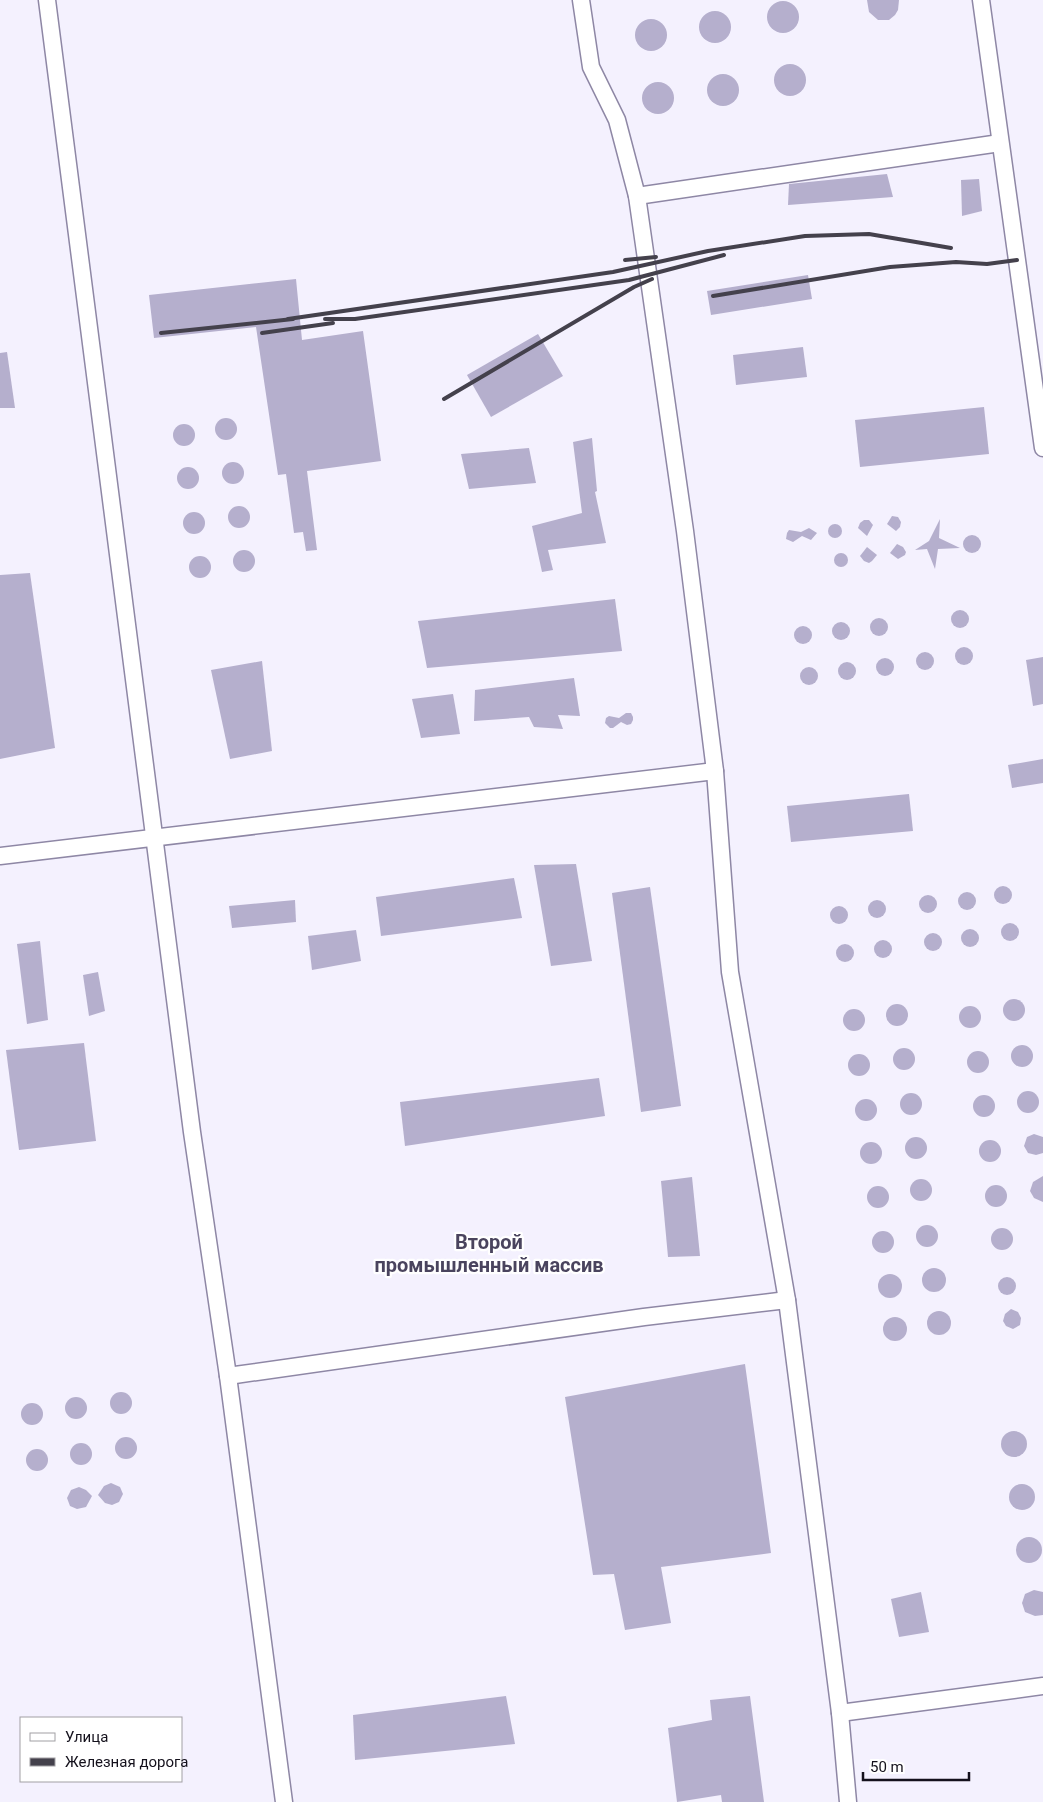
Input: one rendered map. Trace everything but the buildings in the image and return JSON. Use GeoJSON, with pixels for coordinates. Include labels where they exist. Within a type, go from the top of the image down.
{"type":"FeatureCollection","features":[{"type":"Feature","properties":{"kind":"lane"},"geometry":{"type":"LineString","coordinates":[[47,0],[192,1132],[228,1376],[284,1802]]}},
{"type":"Feature","properties":{"kind":"lane"},"geometry":{"type":"LineString","coordinates":[[581,0],[591,67],[617,120],[637,196],[685,531],[715,771],[730,972],[787,1300],[840,1713],[848,1802]]}},
{"type":"Feature","properties":{"kind":"lane"},"geometry":{"type":"LineString","coordinates":[[981,0],[1043,448]]}},
{"type":"Feature","properties":{"kind":"lane"},"geometry":{"type":"LineString","coordinates":[[637,196],[1000,143]]}},
{"type":"Feature","properties":{"kind":"lane"},"geometry":{"type":"LineString","coordinates":[[0,856],[715,771]]}},
{"type":"Feature","properties":{"kind":"lane"},"geometry":{"type":"LineString","coordinates":[[228,1376],[644,1317],[787,1300]]}},
{"type":"Feature","properties":{"kind":"lane"},"geometry":{"type":"LineString","coordinates":[[840,1713],[1043,1686]]}},
{"type":"Feature","properties":{"kind":"railway"},"geometry":{"type":"LineString","coordinates":[[288,319],[613,272],[708,251],[805,236],[869,234],[951,248]]}},
{"type":"Feature","properties":{"kind":"railway"},"geometry":{"type":"LineString","coordinates":[[325,319],[355,319],[629,280],[724,255]]}},
{"type":"Feature","properties":{"kind":"railway"},"geometry":{"type":"LineString","coordinates":[[625,260],[656,257]]}},
{"type":"Feature","properties":{"kind":"railway"},"geometry":{"type":"LineString","coordinates":[[713,296],[890,267],[956,262],[987,264],[1017,260]]}},
{"type":"Feature","properties":{"kind":"railway"},"geometry":{"type":"LineString","coordinates":[[444,399],[634,287],[652,279]]}},
{"type":"Feature","properties":{"kind":"railway"},"geometry":{"type":"LineString","coordinates":[[161,333],[293,319]]}},
{"type":"Feature","properties":{"kind":"railway"},"geometry":{"type":"LineString","coordinates":[[262,333],[333,323]]}},
{"type":"Feature","properties":{"kind":"district","name":"Второй промышленный массив"},"geometry":{"type":"Point","coordinates":[489,1254]}}]}
